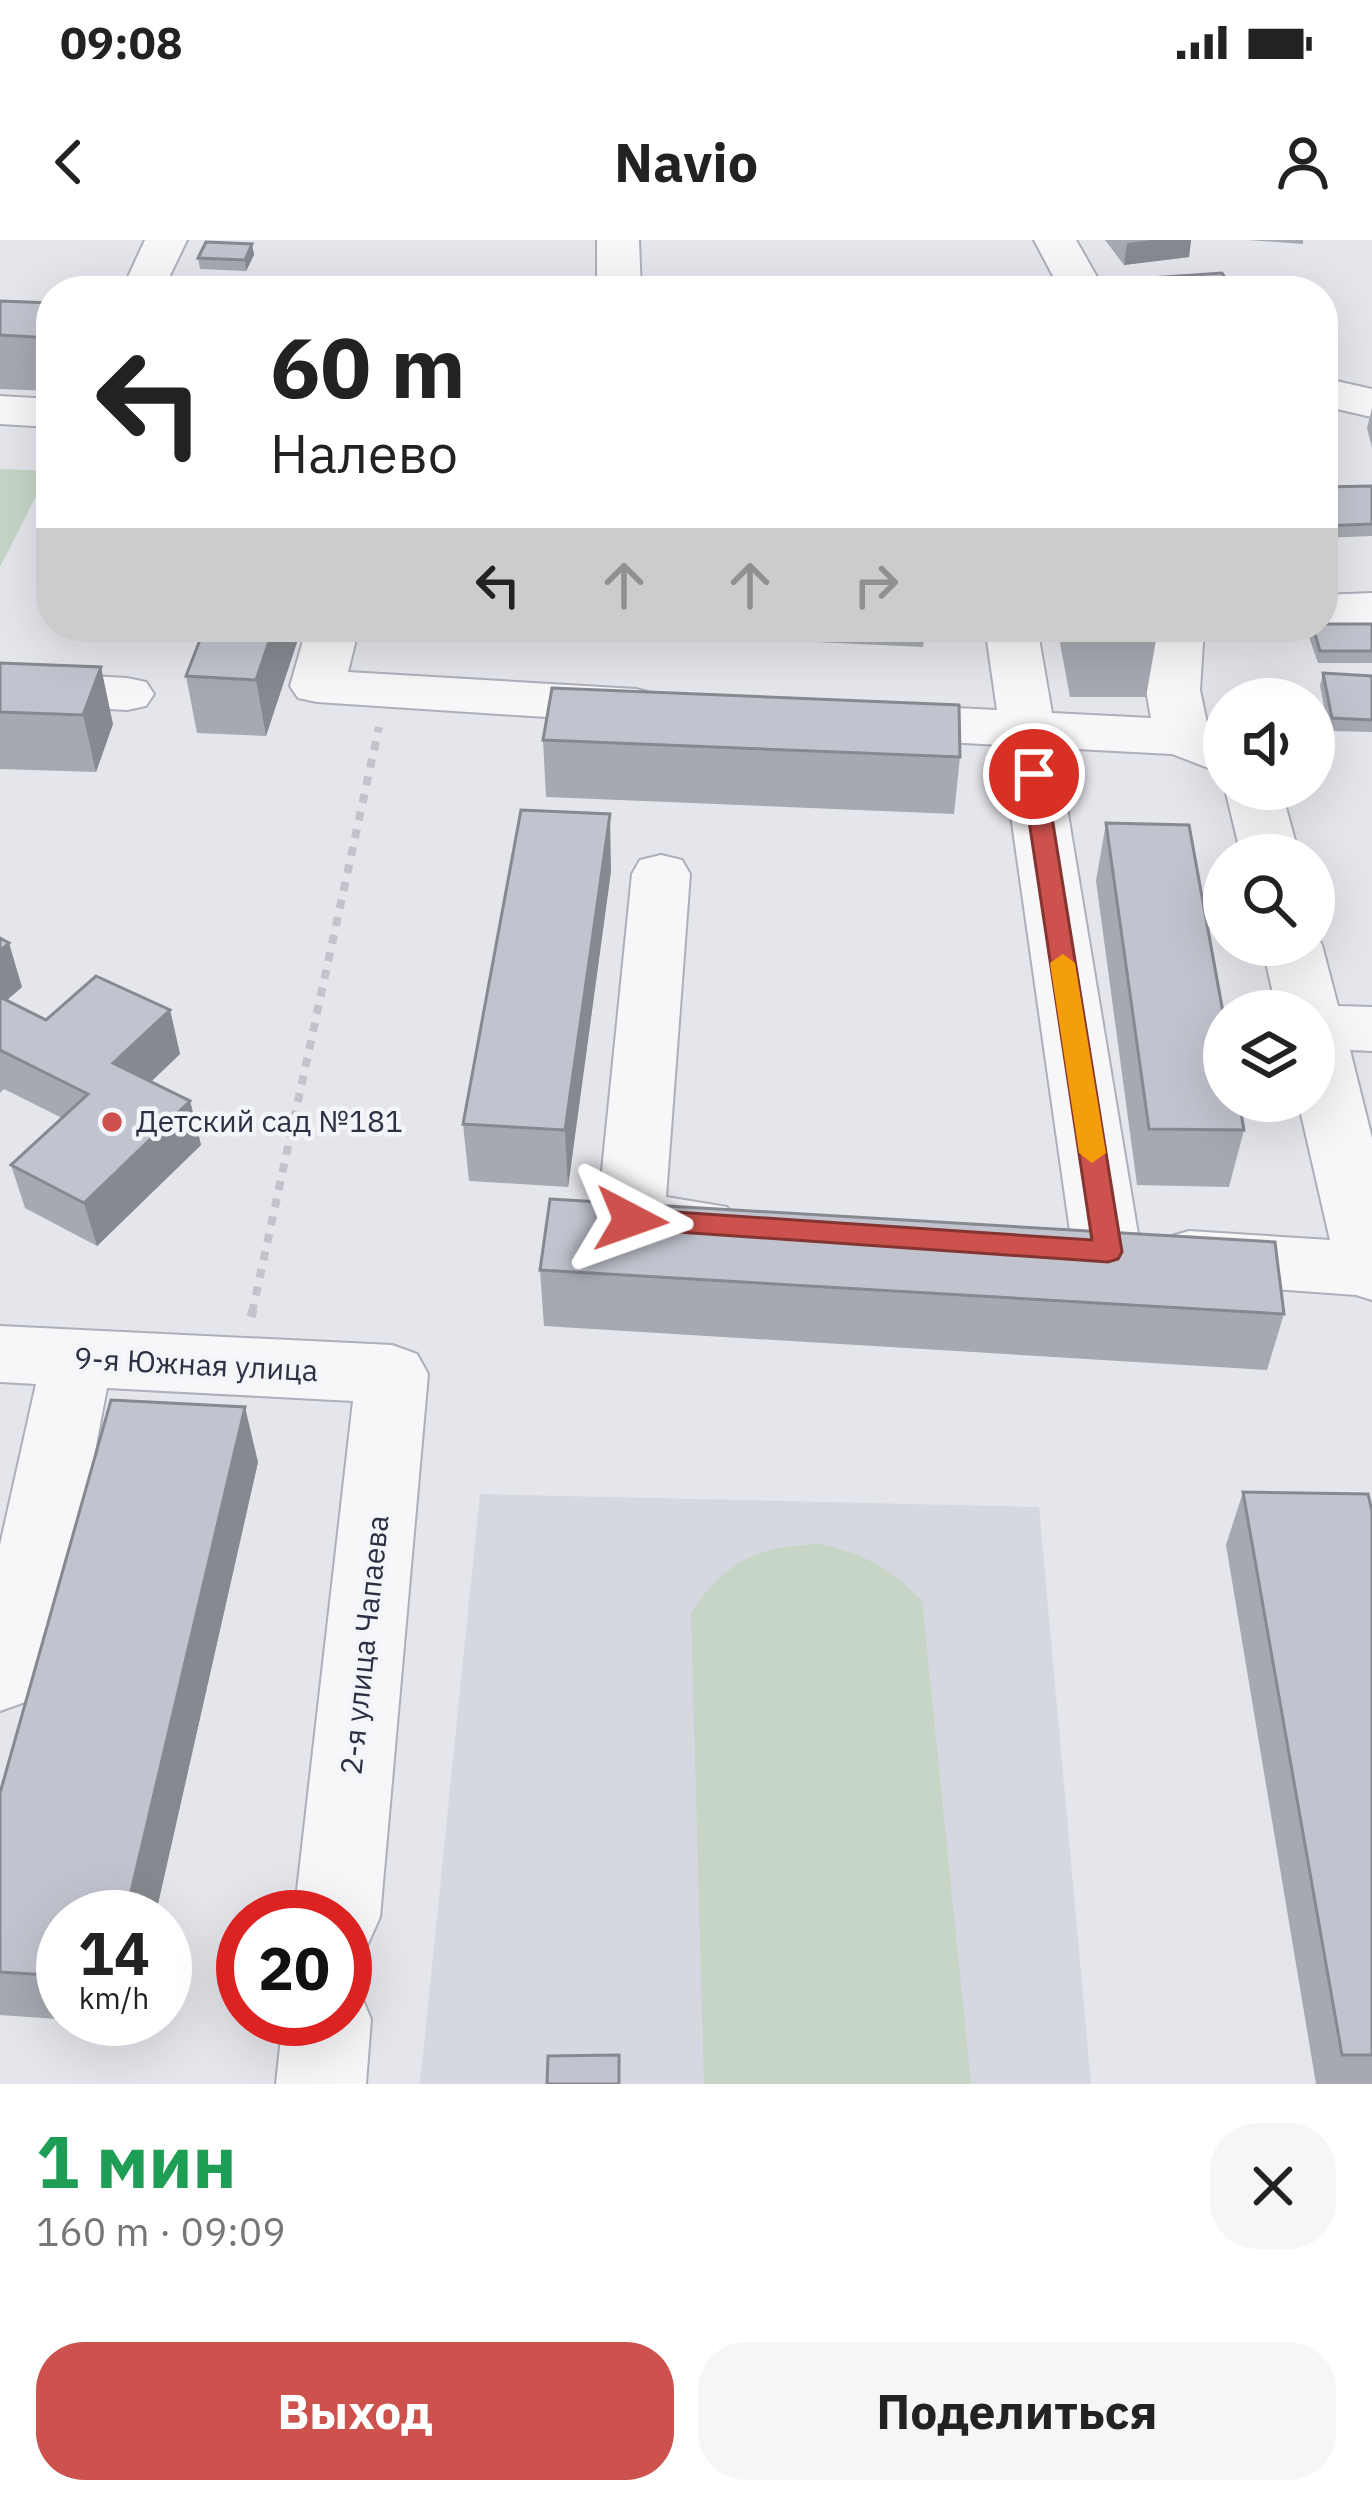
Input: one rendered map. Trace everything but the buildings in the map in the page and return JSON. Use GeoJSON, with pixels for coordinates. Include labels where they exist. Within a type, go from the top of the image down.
{"type":"FeatureCollection","features":[{"type":"Feature","properties":{"kind":"street"},"geometry":{"type":"LineString","coordinates":[[618,240],[619,276]]}},
{"type":"Feature","properties":{"kind":"street"},"geometry":{"type":"LineString","coordinates":[[1055,240],[1075,276]]}},
{"type":"Feature","properties":{"kind":"street"},"geometry":{"type":"LineString","coordinates":[[1338,395],[1372,403]]}},
{"type":"Feature","properties":{"kind":"street"},"geometry":{"type":"LineString","coordinates":[[0,410],[36,411]]}},
{"type":"Feature","properties":{"kind":"street"},"geometry":{"type":"LineString","coordinates":[[1338,610],[1372,609]]}},
{"type":"Feature","properties":{"kind":"street"},"geometry":{"type":"LineString","coordinates":[[329,642],[317,686],[695,710]]}},
{"type":"Feature","properties":{"kind":"street"},"geometry":{"type":"LineString","coordinates":[[1013,642],[1108,1252]]}},
{"type":"Feature","properties":{"kind":"street"},"geometry":{"type":"LineString","coordinates":[[1177,642],[1173,690],[1203,747]]}},
{"type":"Feature","properties":{"kind":"street"},"geometry":{"type":"LineString","coordinates":[[0,688],[127,694]]}},
{"type":"Feature","properties":{"kind":"street"},"geometry":{"type":"LineString","coordinates":[[814,717],[1203,747]]}},
{"type":"Feature","properties":{"kind":"street"},"geometry":{"type":"LineString","coordinates":[[661,874],[631,1220],[774,1230]]}},
{"type":"Feature","properties":{"kind":"street"},"geometry":{"type":"LineString","coordinates":[[1335,1030],[1372,1029]]}},
{"type":"Feature","properties":{"kind":"street"},"geometry":{"type":"LineString","coordinates":[[1036,1247],[1371,1271],[1335,1119]]}},
{"type":"Feature","properties":{"kind":"street","name":"9-я Южная улица"},"geometry":{"type":"LineString","coordinates":[[0,1354],[392,1374]]}},
{"type":"Feature","properties":{"kind":"street"},"geometry":{"type":"LineString","coordinates":[[0,1676],[14,1596],[77,1360]]}},
{"type":"Feature","properties":{"kind":"street","name":"2-я улица Чапаева"},"geometry":{"type":"LineString","coordinates":[[340,1890],[392,1374]]}},
{"type":"Feature","properties":{"kind":"street"},"geometry":{"type":"LineString","coordinates":[[321,2084],[325,2046]]}},
{"type":"Feature","properties":{"kind":"path"},"geometry":{"type":"LineString","coordinates":[[239,1369],[387,691]]}},
{"type":"Feature","properties":{"kind":"shaded area"},"geometry":{"type":"Polygon","coordinates":[[[480,1494],[1039,1507],[1091,2084],[420,2084],[480,1494]]]}},
{"type":"Feature","properties":{"kind":"green space"},"geometry":{"type":"Polygon","coordinates":[[[0,469],[36,470],[36,496],[0,567],[0,469]]]}},
{"type":"Feature","properties":{"kind":"green space"},"geometry":{"type":"Polygon","coordinates":[[[820,1544],[876,1564],[922,1601],[971,2084],[704,2084],[691,1613],[718,1580],[746,1559],[779,1548],[820,1544]]]}},
{"type":"Feature","properties":{"kind":"slow traffic"},"geometry":{"type":"LineString","coordinates":[[1063,963],[1092,1153]]}},
{"type":"Feature","properties":{"kind":"place","name":"Детский сад №181"},"geometry":{"type":"Point","coordinates":[112,1122]}},
{"type":"Feature","properties":{"kind":"route"},"geometry":{"type":"LineString","coordinates":[[631,1220],[1108,1252],[1034,774]]}}]}
